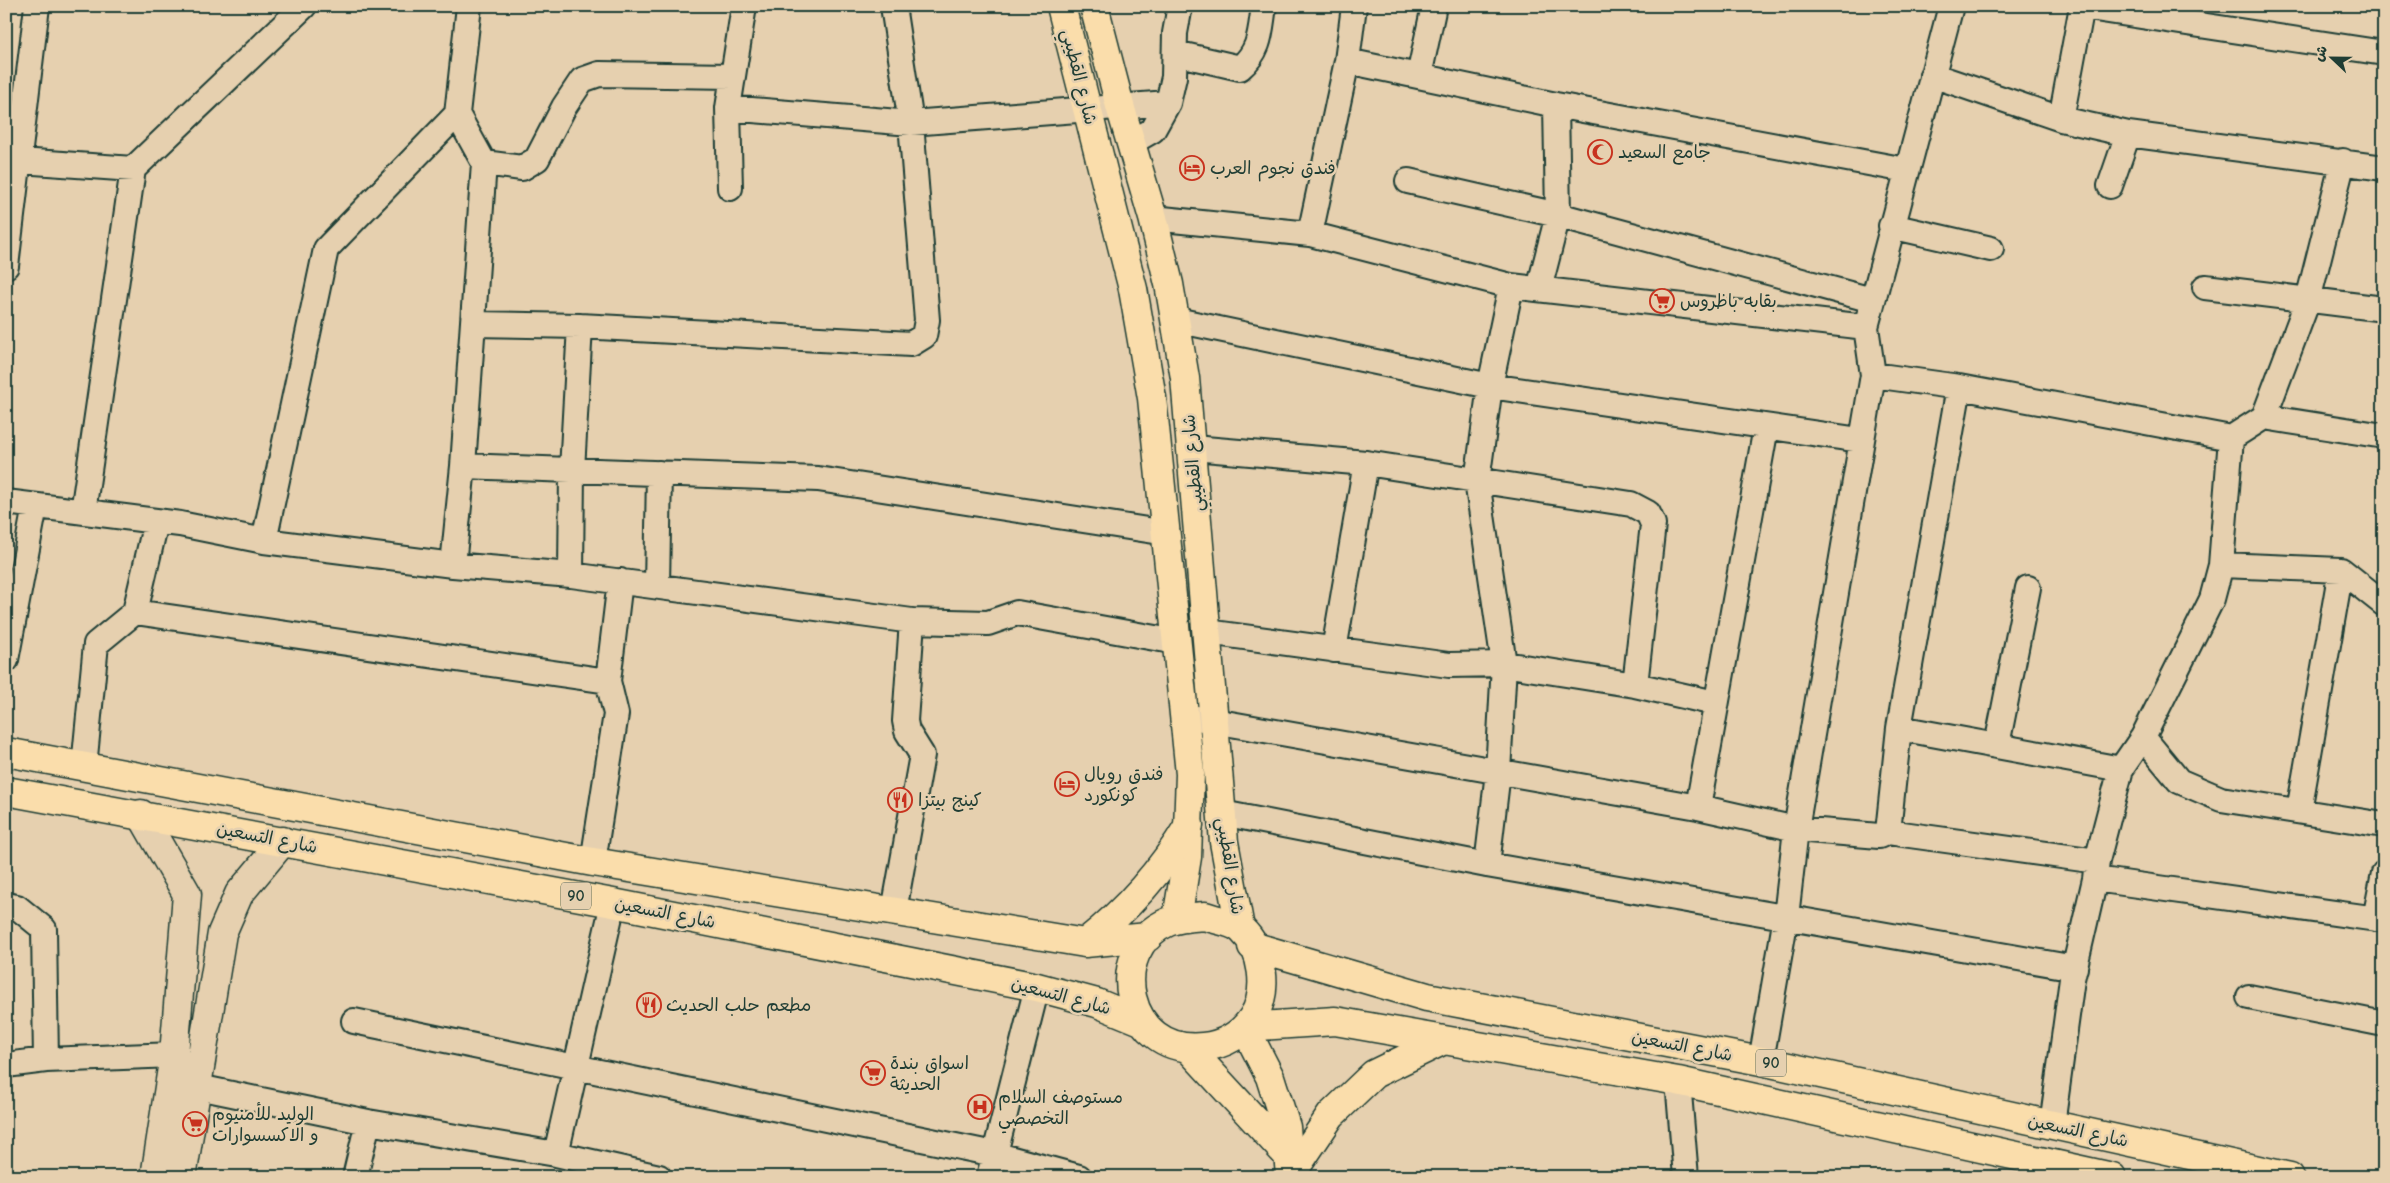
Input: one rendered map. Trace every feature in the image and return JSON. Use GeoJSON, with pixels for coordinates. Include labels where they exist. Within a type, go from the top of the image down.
{"type":"FeatureCollection","features":[{"type":"Feature","properties":{"kind":"main road","name":"شارع القطيبي"},"geometry":{"type":"LineString","coordinates":[[1061,6],[1133,289],[1158,445],[1190,774],[1187,857],[1177,919]]}},
{"type":"Feature","properties":{"kind":"main road","name":"شارع القطيبي"},"geometry":{"type":"LineString","coordinates":[[1094,6],[1120,106],[1153,218],[1176,320],[1193,448],[1214,721],[1228,871],[1246,937]]}},
{"type":"Feature","properties":{"kind":"main road","name":"شارع التسعين"},"geometry":{"type":"LineString","coordinates":[[6,752],[592,862],[1085,943],[1148,937]]}},
{"type":"Feature","properties":{"kind":"main road","name":"شارع التسعين"},"geometry":{"type":"LineString","coordinates":[[6,791],[141,814],[613,903],[1037,988],[1097,1003],[1141,1021]]}},
{"type":"Feature","properties":{"kind":"main road"},"geometry":{"type":"LineString","coordinates":[[141,814],[187,894],[174,1055],[155,1177]]}},
{"type":"Feature","properties":{"kind":"main road"},"geometry":{"type":"LineString","coordinates":[[1085,943],[1133,902],[1173,852],[1189,825]]}},
{"type":"Feature","properties":{"kind":"main road"},"geometry":{"type":"LineString","coordinates":[[182,1177],[222,933],[240,894],[283,841]]}},
{"type":"Feature","properties":{"kind":"main road"},"geometry":{"type":"LineString","coordinates":[[1205,916],[1246,937],[1261,966],[1263,987],[1258,1009],[1245,1028],[1219,1046],[1188,1049],[1162,1040],[1141,1021],[1132,1000],[1130,978],[1135,956],[1148,937],[1166,923],[1177,919],[1205,916]]}},
{"type":"Feature","properties":{"kind":"main road","name":"شارع التسعين"},"geometry":{"type":"LineString","coordinates":[[1246,937],[1427,997],[1761,1061],[2290,1177]]}},
{"type":"Feature","properties":{"kind":"main road","name":"شارع التسعين"},"geometry":{"type":"LineString","coordinates":[[1245,1028],[1335,1021],[1678,1081],[2112,1177]]}},
{"type":"Feature","properties":{"kind":"main road"},"geometry":{"type":"LineString","coordinates":[[1245,1028],[1270,1077],[1286,1127],[1290,1170]]}},
{"type":"Feature","properties":{"kind":"main road"},"geometry":{"type":"LineString","coordinates":[[1290,1170],[1331,1115],[1374,1074],[1444,1040]]}},
{"type":"Feature","properties":{"kind":"main road"},"geometry":{"type":"LineString","coordinates":[[1188,1049],[1290,1170]]}},
{"type":"Feature","properties":{"kind":"street"},"geometry":{"type":"LineString","coordinates":[[6,266],[13,160],[37,6]]}},
{"type":"Feature","properties":{"kind":"street"},"geometry":{"type":"LineString","coordinates":[[83,512],[133,169],[304,6]]}},
{"type":"Feature","properties":{"kind":"street"},"geometry":{"type":"LineString","coordinates":[[453,565],[463,466],[484,163],[457,114],[469,6]]}},
{"type":"Feature","properties":{"kind":"street"},"geometry":{"type":"LineString","coordinates":[[730,188],[728,108],[744,6]]}},
{"type":"Feature","properties":{"kind":"street"},"geometry":{"type":"LineString","coordinates":[[473,324],[580,326],[911,344],[924,336],[927,320],[911,123],[892,6]]}},
{"type":"Feature","properties":{"kind":"street"},"geometry":{"type":"LineString","coordinates":[[1132,142],[1153,130],[1168,103],[1174,77],[1180,6]]}},
{"type":"Feature","properties":{"kind":"street"},"geometry":{"type":"LineString","coordinates":[[1175,53],[1240,68],[1252,58],[1258,42],[1264,6]]}},
{"type":"Feature","properties":{"kind":"street"},"geometry":{"type":"LineString","coordinates":[[1310,234],[1347,61],[1354,6]]}},
{"type":"Feature","properties":{"kind":"street"},"geometry":{"type":"LineString","coordinates":[[1419,76],[1434,6]]}},
{"type":"Feature","properties":{"kind":"street"},"geometry":{"type":"LineString","coordinates":[[1761,1061],[1786,917],[1796,829],[1860,440],[1873,375],[1866,327],[1891,226],[1951,6]]}},
{"type":"Feature","properties":{"kind":"street"},"geometry":{"type":"LineString","coordinates":[[2061,120],[2082,7],[2384,53]]}},
{"type":"Feature","properties":{"kind":"street"},"geometry":{"type":"LineString","coordinates":[[1347,61],[1556,105],[1906,170]]}},
{"type":"Feature","properties":{"kind":"street"},"geometry":{"type":"LineString","coordinates":[[484,163],[522,168],[537,158],[564,107],[582,80],[599,74],[733,76]]}},
{"type":"Feature","properties":{"kind":"street"},"geometry":{"type":"LineString","coordinates":[[1932,75],[2061,120],[2128,134],[2343,161],[2384,168]]}},
{"type":"Feature","properties":{"kind":"street"},"geometry":{"type":"LineString","coordinates":[[728,108],[911,123],[1168,103]]}},
{"type":"Feature","properties":{"kind":"street"},"geometry":{"type":"LineString","coordinates":[[1539,289],[1558,215],[1556,105]]}},
{"type":"Feature","properties":{"kind":"street"},"geometry":{"type":"LineString","coordinates":[[264,541],[326,249],[457,114]]}},
{"type":"Feature","properties":{"kind":"street"},"geometry":{"type":"LineString","coordinates":[[2110,186],[2128,134]]}},
{"type":"Feature","properties":{"kind":"street"},"geometry":{"type":"LineString","coordinates":[[13,160],[133,169]]}},
{"type":"Feature","properties":{"kind":"street"},"geometry":{"type":"LineString","coordinates":[[1873,375],[1959,387],[2231,438],[2264,417],[2308,300],[2343,161]]}},
{"type":"Feature","properties":{"kind":"street"},"geometry":{"type":"LineString","coordinates":[[1408,181],[1558,215],[1872,300]]}},
{"type":"Feature","properties":{"kind":"street"},"geometry":{"type":"LineString","coordinates":[[1153,218],[1310,234],[1511,286],[1866,327]]}},
{"type":"Feature","properties":{"kind":"street"},"geometry":{"type":"LineString","coordinates":[[1891,226],[1991,250]]}},
{"type":"Feature","properties":{"kind":"street"},"geometry":{"type":"LineString","coordinates":[[1487,865],[1498,772],[1504,664],[1477,481],[1490,386],[1511,286]]}},
{"type":"Feature","properties":{"kind":"street"},"geometry":{"type":"LineString","coordinates":[[2205,287],[2384,309]]}},
{"type":"Feature","properties":{"kind":"street"},"geometry":{"type":"LineString","coordinates":[[1176,320],[1490,386],[1860,440]]}},
{"type":"Feature","properties":{"kind":"street"},"geometry":{"type":"LineString","coordinates":[[571,575],[572,470],[580,326]]}},
{"type":"Feature","properties":{"kind":"street"},"geometry":{"type":"LineString","coordinates":[[1888,832],[1899,728],[1959,387]]}},
{"type":"Feature","properties":{"kind":"street"},"geometry":{"type":"LineString","coordinates":[[2264,417],[2384,436]]}},
{"type":"Feature","properties":{"kind":"street"},"geometry":{"type":"LineString","coordinates":[[1698,808],[1715,704],[1766,427]]}},
{"type":"Feature","properties":{"kind":"street"},"geometry":{"type":"LineString","coordinates":[[2052,1125],[2075,968],[2096,870],[2121,769],[2143,737],[2212,599],[2221,565],[2231,438]]}},
{"type":"Feature","properties":{"kind":"street"},"geometry":{"type":"LineString","coordinates":[[1193,448],[1366,464],[1631,504],[1648,513],[1653,524],[1635,685]]}},
{"type":"Feature","properties":{"kind":"street"},"geometry":{"type":"LineString","coordinates":[[1334,650],[1366,464]]}},
{"type":"Feature","properties":{"kind":"street"},"geometry":{"type":"LineString","coordinates":[[463,466],[818,479],[1167,534]]}},
{"type":"Feature","properties":{"kind":"street"},"geometry":{"type":"LineString","coordinates":[[657,586],[658,474]]}},
{"type":"Feature","properties":{"kind":"street"},"geometry":{"type":"LineString","coordinates":[[6,502],[156,522],[264,541],[453,565],[620,581],[912,621],[988,623],[1017,613],[1177,642]]}},
{"type":"Feature","properties":{"kind":"street"},"geometry":{"type":"LineString","coordinates":[[6,660],[12,596],[35,506]]}},
{"type":"Feature","properties":{"kind":"street"},"geometry":{"type":"LineString","coordinates":[[84,767],[96,644],[134,612],[156,522]]}},
{"type":"Feature","properties":{"kind":"street"},"geometry":{"type":"LineString","coordinates":[[2221,565],[2341,570],[2384,604]]}},
{"type":"Feature","properties":{"kind":"street"},"geometry":{"type":"LineString","coordinates":[[2298,811],[2341,570]]}},
{"type":"Feature","properties":{"kind":"street"},"geometry":{"type":"LineString","coordinates":[[592,862],[616,714],[608,681],[620,581]]}},
{"type":"Feature","properties":{"kind":"street"},"geometry":{"type":"LineString","coordinates":[[1997,745],[2028,588]]}},
{"type":"Feature","properties":{"kind":"street"},"geometry":{"type":"LineString","coordinates":[[134,612],[608,681]]}},
{"type":"Feature","properties":{"kind":"street"},"geometry":{"type":"LineString","coordinates":[[894,911],[922,755],[907,731],[905,721],[912,621]]}},
{"type":"Feature","properties":{"kind":"street"},"geometry":{"type":"LineString","coordinates":[[1207,632],[1449,665],[1504,664],[1635,685],[1715,704]]}},
{"type":"Feature","properties":{"kind":"street"},"geometry":{"type":"LineString","coordinates":[[1184,716],[1698,808],[1796,829],[1879,836],[1888,832],[2380,919],[2384,873]]}},
{"type":"Feature","properties":{"kind":"street"},"geometry":{"type":"LineString","coordinates":[[1899,728],[2121,769]]}},
{"type":"Feature","properties":{"kind":"street"},"geometry":{"type":"LineString","coordinates":[[2143,737],[2179,781],[2221,799],[2384,825]]}},
{"type":"Feature","properties":{"kind":"street"},"geometry":{"type":"LineString","coordinates":[[1222,813],[1487,865],[2075,968]]}},
{"type":"Feature","properties":{"kind":"street"},"geometry":{"type":"LineString","coordinates":[[556,1154],[613,903]]}},
{"type":"Feature","properties":{"kind":"street"},"geometry":{"type":"LineString","coordinates":[[6,905],[17,907],[44,929],[46,1060]]}},
{"type":"Feature","properties":{"kind":"street"},"geometry":{"type":"LineString","coordinates":[[992,1166],[1037,988]]}},
{"type":"Feature","properties":{"kind":"street"},"geometry":{"type":"LineString","coordinates":[[2250,997],[2384,1024]]}},
{"type":"Feature","properties":{"kind":"street"},"geometry":{"type":"LineString","coordinates":[[354,1021],[577,1068],[992,1166],[1079,1177]]}},
{"type":"Feature","properties":{"kind":"street"},"geometry":{"type":"LineString","coordinates":[[6,1064],[46,1060],[174,1055]]}},
{"type":"Feature","properties":{"kind":"street"},"geometry":{"type":"LineString","coordinates":[[1678,1081],[1686,1177]]}},
{"type":"Feature","properties":{"kind":"street"},"geometry":{"type":"LineString","coordinates":[[198,1087],[368,1122],[556,1154],[647,1176]]}},
{"type":"Feature","properties":{"kind":"street"},"geometry":{"type":"LineString","coordinates":[[355,1177],[368,1122]]}},
{"type":"Feature","properties":{"kind":"place","name":"جامع السعيد"},"geometry":{"type":"Point","coordinates":[1600,152]}},
{"type":"Feature","properties":{"kind":"place","name":"فندق نجوم العرب"},"geometry":{"type":"Point","coordinates":[1192,168]}},
{"type":"Feature","properties":{"kind":"place","name":"بقابه باظروس"},"geometry":{"type":"Point","coordinates":[1662,301]}},
{"type":"Feature","properties":{"kind":"place","name":"فندق رويال كونكورد"},"geometry":{"type":"Point","coordinates":[1067,784]}},
{"type":"Feature","properties":{"kind":"place","name":"كينج بيتزا"},"geometry":{"type":"Point","coordinates":[900,800]}},
{"type":"Feature","properties":{"kind":"place","name":"مطعم حلب الحديث"},"geometry":{"type":"Point","coordinates":[649,1005]}},
{"type":"Feature","properties":{"kind":"place","name":"اسواق بندة الحديثة"},"geometry":{"type":"Point","coordinates":[873,1073]}},
{"type":"Feature","properties":{"kind":"place","name":"مستوصف السلام التخصصي"},"geometry":{"type":"Point","coordinates":[980,1107]}},
{"type":"Feature","properties":{"kind":"place","name":"الوليد للأمنيوم و الاكسسوارات"},"geometry":{"type":"Point","coordinates":[195,1124]}}]}
